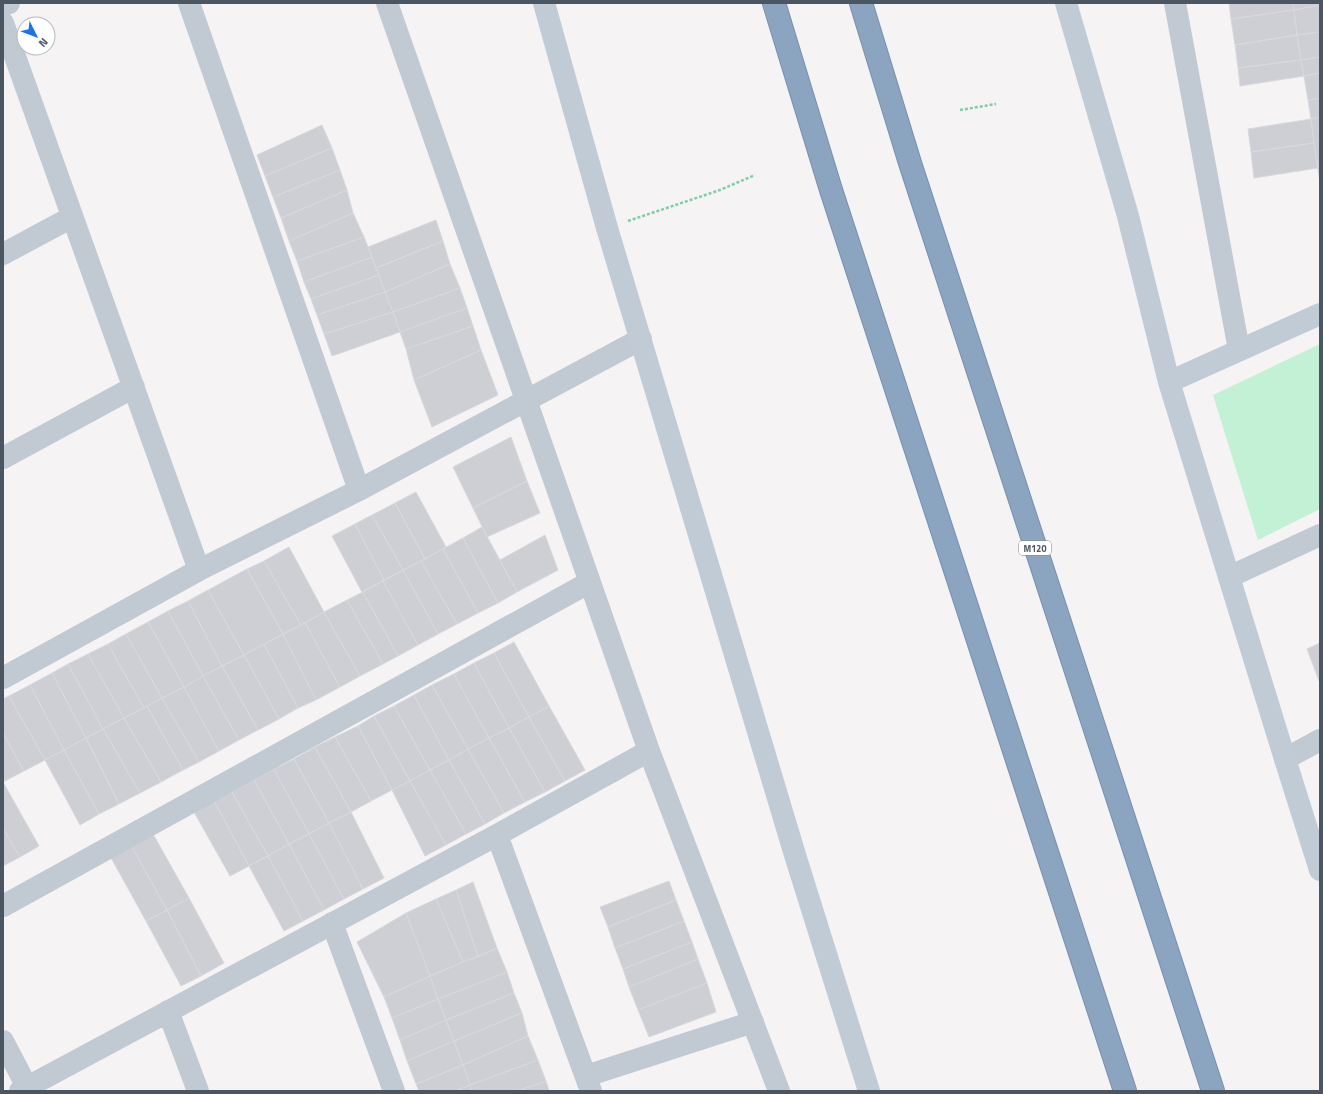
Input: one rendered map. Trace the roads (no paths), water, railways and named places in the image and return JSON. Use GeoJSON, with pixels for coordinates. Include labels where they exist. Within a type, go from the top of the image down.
{"type":"FeatureCollection","features":[{"type":"Feature","properties":{"kind":"highway"},"geometry":{"type":"LineString","coordinates":[[774,3],[831,190],[1125,1091]]}},
{"type":"Feature","properties":{"kind":"highway","name":"M120"},"geometry":{"type":"LineString","coordinates":[[861,3],[912,170],[1213,1091]]}},
{"type":"Feature","properties":{"kind":"highway"},"geometry":{"type":"LineString","coordinates":[[1127,826],[1208,1046],[1223,1091]]}},
{"type":"Feature","properties":{"kind":"highway"},"geometry":{"type":"LineString","coordinates":[[1087,978],[1114,1091]]}},
{"type":"Feature","properties":{"kind":"street"},"geometry":{"type":"LineString","coordinates":[[3,5],[9,3]]}},
{"type":"Feature","properties":{"kind":"street"},"geometry":{"type":"LineString","coordinates":[[188,3],[359,490]]}},
{"type":"Feature","properties":{"kind":"street"},"geometry":{"type":"LineString","coordinates":[[386,3],[649,751],[780,1091]]}},
{"type":"Feature","properties":{"kind":"street"},"geometry":{"type":"LineString","coordinates":[[544,3],[607,228],[795,855],[869,1091]]}},
{"type":"Feature","properties":{"kind":"street"},"geometry":{"type":"LineString","coordinates":[[1066,3],[1128,216],[1169,382],[1284,759],[1320,870]]}},
{"type":"Feature","properties":{"kind":"street"},"geometry":{"type":"LineString","coordinates":[[1175,3],[1239,350]]}},
{"type":"Feature","properties":{"kind":"street"},"geometry":{"type":"LineString","coordinates":[[3,23],[199,570]]}},
{"type":"Feature","properties":{"kind":"street"},"geometry":{"type":"LineString","coordinates":[[3,254],[72,217]]}},
{"type":"Feature","properties":{"kind":"street"},"geometry":{"type":"LineString","coordinates":[[1169,382],[1320,314]]}},
{"type":"Feature","properties":{"kind":"street"},"geometry":{"type":"LineString","coordinates":[[3,678],[199,570],[359,490],[641,339]]}},
{"type":"Feature","properties":{"kind":"street"},"geometry":{"type":"LineString","coordinates":[[3,458],[134,387]]}},
{"type":"Feature","properties":{"kind":"street"},"geometry":{"type":"LineString","coordinates":[[1229,577],[1320,535]]}},
{"type":"Feature","properties":{"kind":"street"},"geometry":{"type":"LineString","coordinates":[[3,906],[590,582]]}},
{"type":"Feature","properties":{"kind":"street"},"geometry":{"type":"LineString","coordinates":[[1284,759],[1320,740]]}},
{"type":"Feature","properties":{"kind":"street"},"geometry":{"type":"LineString","coordinates":[[3,1041],[24,1089],[497,835],[649,751]]}},
{"type":"Feature","properties":{"kind":"street"},"geometry":{"type":"LineString","coordinates":[[497,835],[589,1084],[753,1022]]}},
{"type":"Feature","properties":{"kind":"street"},"geometry":{"type":"LineString","coordinates":[[332,923],[394,1091]]}},
{"type":"Feature","properties":{"kind":"street"},"geometry":{"type":"LineString","coordinates":[[168,1011],[198,1091]]}}]}
